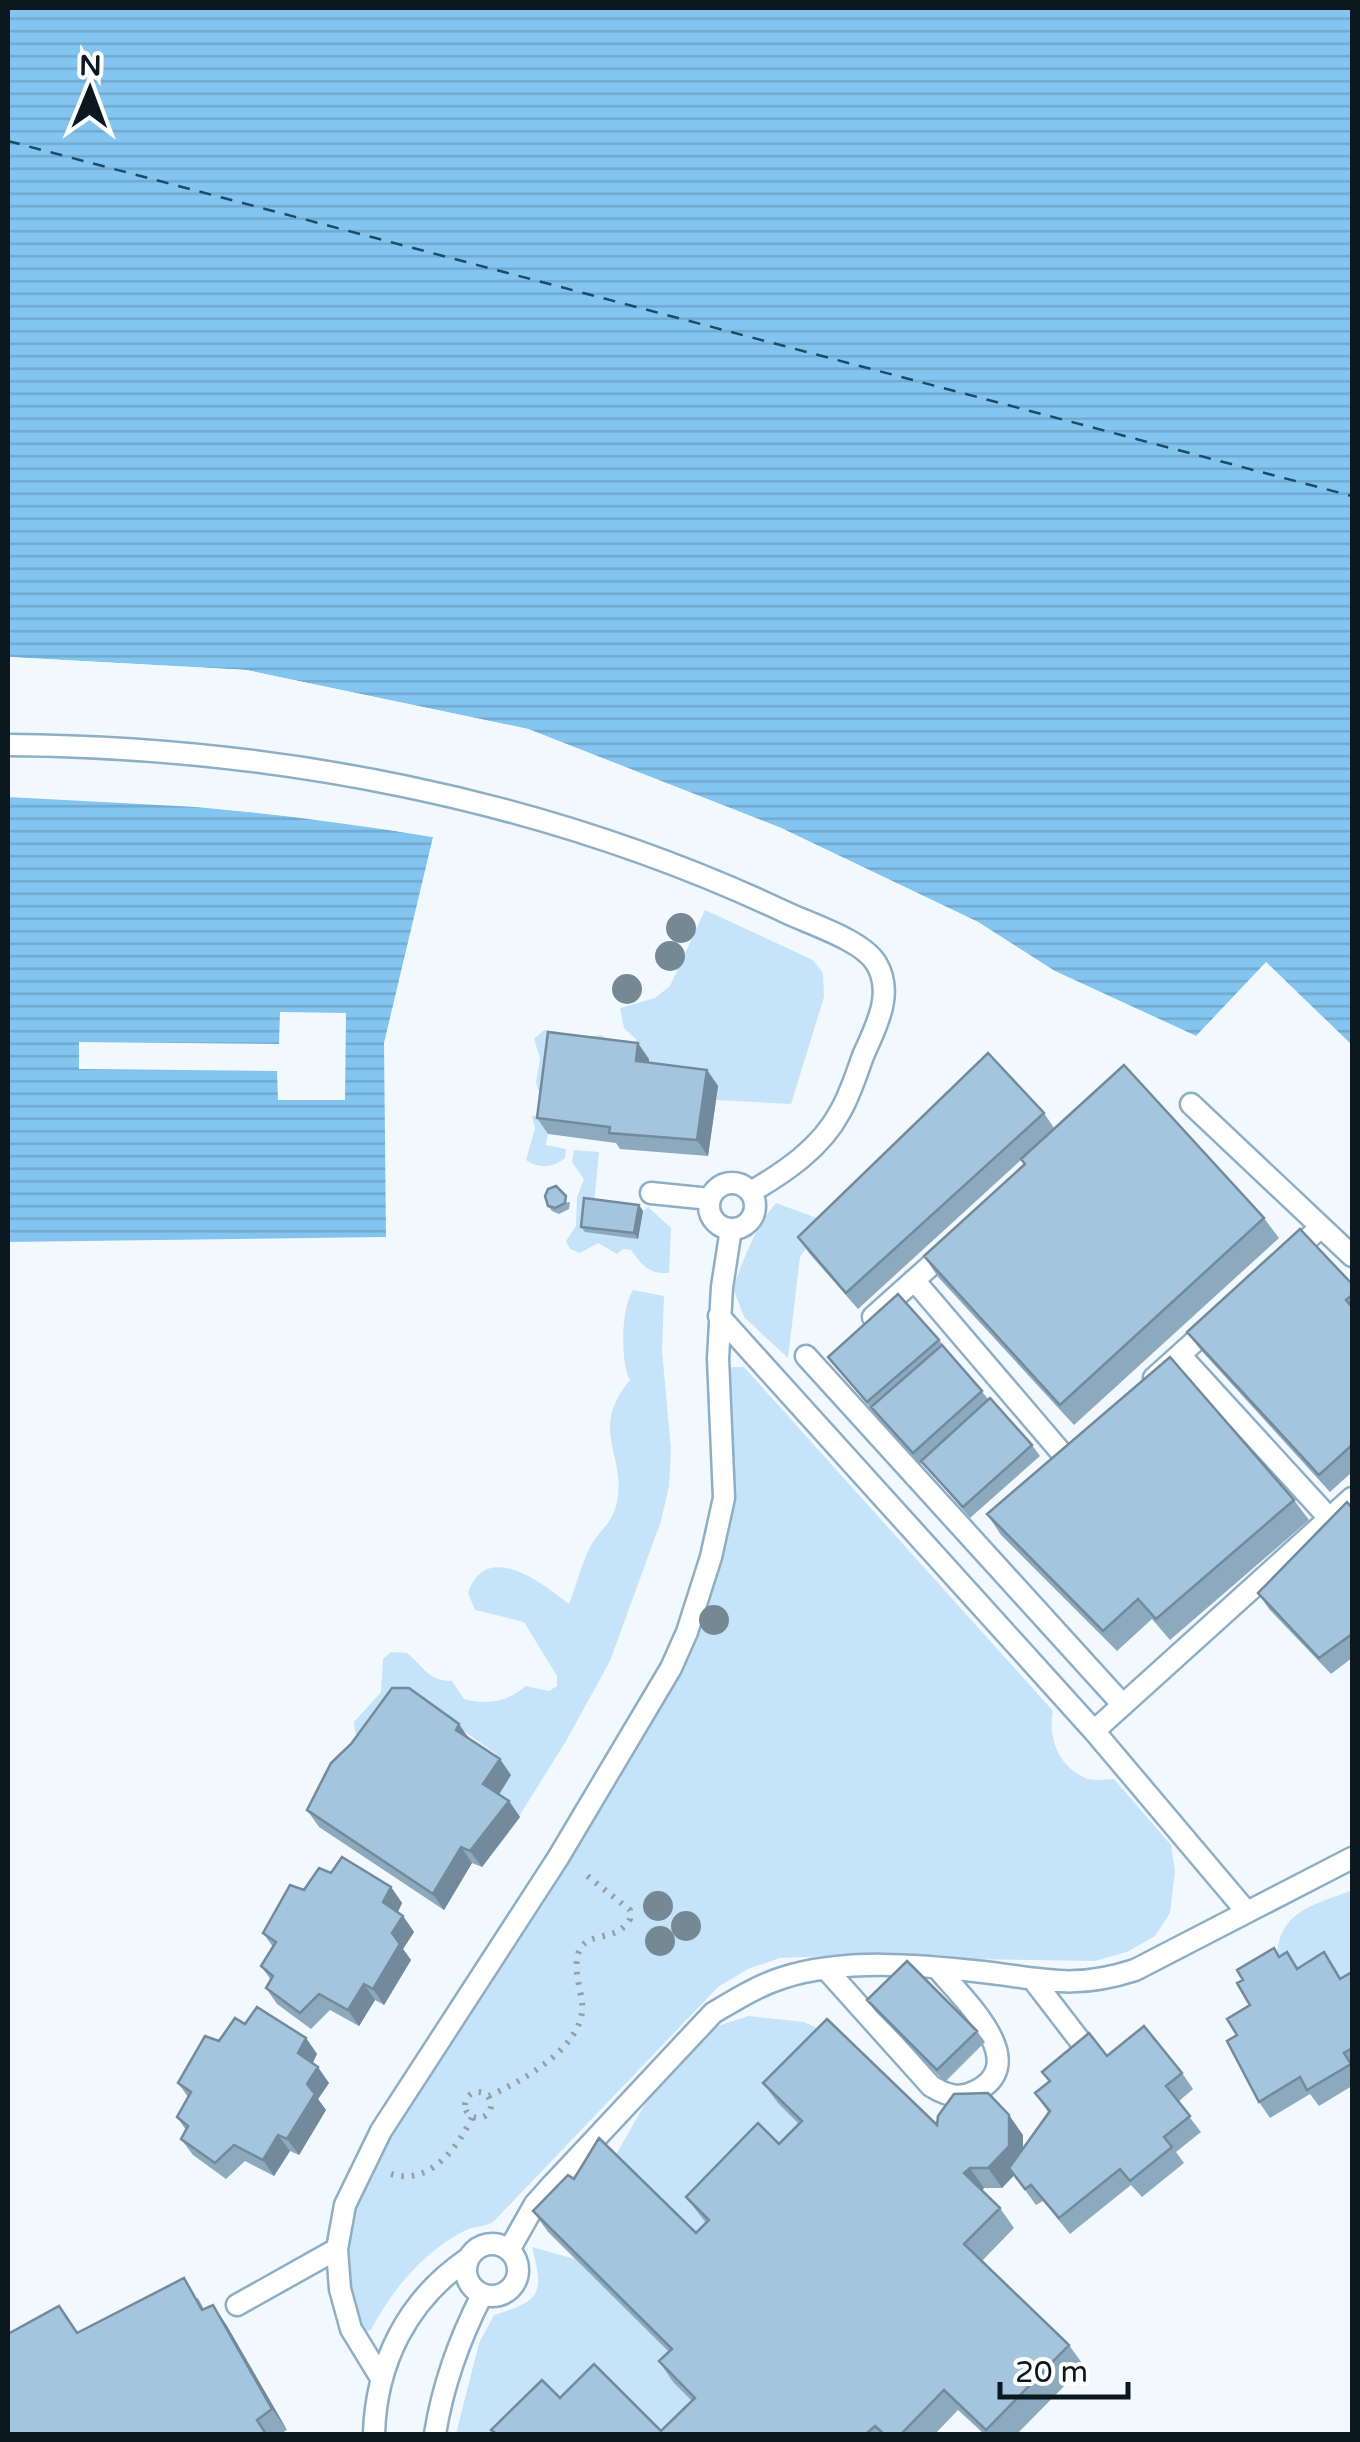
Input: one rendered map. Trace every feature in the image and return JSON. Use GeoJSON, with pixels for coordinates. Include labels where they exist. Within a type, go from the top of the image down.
{"type":"FeatureCollection","features":[{"type":"Feature","properties":{"kind":"lane"},"geometry":{"type":"LineString","coordinates":[[8,745],[213,755],[325,771],[436,793],[592,836],[673,864],[856,945],[877,964],[884,990],[881,1014],[840,1112],[801,1158],[751,1192]]}},
{"type":"Feature","properties":{"kind":"lane"},"geometry":{"type":"LineString","coordinates":[[1190,1104],[1352,1256]]}},
{"type":"Feature","properties":{"kind":"lane"},"geometry":{"type":"LineString","coordinates":[[726,1184],[742,1185],[751,1192],[755,1201],[753,1215],[744,1225],[731,1228],[714,1219],[710,1199],[714,1192],[726,1184]]}},
{"type":"Feature","properties":{"kind":"lane"},"geometry":{"type":"LineString","coordinates":[[651,1193],[710,1199]]}},
{"type":"Feature","properties":{"kind":"lane"},"geometry":{"type":"LineString","coordinates":[[1279,1265],[1321,1227]]}},
{"type":"Feature","properties":{"kind":"lane"},"geometry":{"type":"LineString","coordinates":[[381,2378],[362,2352],[347,2319],[340,2289],[337,2249],[345,2206],[369,2151],[558,1858],[671,1668],[700,1595],[724,1498],[719,1316],[731,1228]]}},
{"type":"Feature","properties":{"kind":"lane"},"geometry":{"type":"LineString","coordinates":[[860,1328],[970,1230]]}},
{"type":"Feature","properties":{"kind":"lane"},"geometry":{"type":"LineString","coordinates":[[914,1280],[1067,1458]]}},
{"type":"Feature","properties":{"kind":"lane"},"geometry":{"type":"LineString","coordinates":[[1137,1394],[1236,1304]]}},
{"type":"Feature","properties":{"kind":"lane"},"geometry":{"type":"LineString","coordinates":[[719,1316],[1094,1731],[1246,1911]]}},
{"type":"Feature","properties":{"kind":"lane"},"geometry":{"type":"LineString","coordinates":[[1180,1355],[1330,1518]]}},
{"type":"Feature","properties":{"kind":"lane"},"geometry":{"type":"LineString","coordinates":[[806,1356],[982,1536],[1123,1705]]}},
{"type":"Feature","properties":{"kind":"lane"},"geometry":{"type":"LineString","coordinates":[[1094,1731],[1352,1498]]}},
{"type":"Feature","properties":{"kind":"lane"},"geometry":{"type":"LineString","coordinates":[[509,2250],[535,2204],[552,2185],[714,2014],[746,1994],[781,1978],[826,1969],[938,1968],[1034,1981],[1084,1983],[1135,1970],[1352,1858]]}},
{"type":"Feature","properties":{"kind":"lane"},"geometry":{"type":"LineString","coordinates":[[826,1969],[931,2086],[945,2094],[961,2096],[990,2081],[997,2066],[998,2050],[992,2035],[938,1968]]}},
{"type":"Feature","properties":{"kind":"lane"},"geometry":{"type":"LineString","coordinates":[[1034,1981],[1084,2046]]}},
{"type":"Feature","properties":{"kind":"lane"},"geometry":{"type":"LineString","coordinates":[[374,2434],[381,2378],[397,2337],[415,2310],[450,2272],[485,2244],[502,2245],[509,2250],[519,2272],[512,2286],[499,2296],[482,2294],[469,2284],[466,2260]]}},
{"type":"Feature","properties":{"kind":"lane"},"geometry":{"type":"LineString","coordinates":[[236,2304],[337,2249]]}},
{"type":"Feature","properties":{"kind":"lane"},"geometry":{"type":"LineString","coordinates":[[435,2434],[457,2345],[482,2294]]}},
{"type":"Feature","properties":{"kind":"path"},"geometry":{"type":"LineString","coordinates":[[472,2117],[464,2104],[467,2096],[474,2092],[489,2096],[532,2074],[568,2041],[582,2011],[578,1952],[588,1940],[617,1934],[630,1919],[630,1910],[621,1900],[558,1858]]}},
{"type":"Feature","properties":{"kind":"path"},"geometry":{"type":"LineString","coordinates":[[472,2117],[488,2114],[492,2106],[489,2096]]}},
{"type":"Feature","properties":{"kind":"path"},"geometry":{"type":"LineString","coordinates":[[429,2169],[455,2146],[472,2117]]}},
{"type":"Feature","properties":{"kind":"shaded area"},"geometry":{"type":"Polygon","coordinates":[[[705,910],[813,960],[823,973],[824,997],[791,1104],[716,1100],[717,1086],[647,1077],[649,1059],[553,1094],[539,1092],[536,1083],[540,1058],[534,1039],[544,1030],[559,1032],[569,1040],[601,1035],[626,1051],[637,1040],[624,1028],[620,1008],[655,998],[670,986],[705,910]]]}},
{"type":"Feature","properties":{"kind":"shaded area"},"geometry":{"type":"Polygon","coordinates":[[[551,1114],[546,1145],[566,1149],[565,1158],[551,1165],[536,1165],[526,1160],[535,1128],[532,1116],[551,1114]]]}},
{"type":"Feature","properties":{"kind":"shaded area"},"geometry":{"type":"Polygon","coordinates":[[[574,1150],[599,1152],[594,1205],[638,1239],[643,1211],[648,1207],[671,1228],[669,1273],[647,1268],[631,1250],[623,1249],[617,1254],[598,1243],[580,1253],[570,1249],[566,1241],[576,1226],[577,1197],[584,1179],[572,1162],[574,1150]]]}},
{"type":"Feature","properties":{"kind":"shaded area"},"geometry":{"type":"Polygon","coordinates":[[[776,1203],[825,1221],[800,1257],[788,1358],[744,1317],[733,1288],[756,1233],[776,1203]]]}},
{"type":"Feature","properties":{"kind":"shaded area"},"geometry":{"type":"Polygon","coordinates":[[[633,1290],[664,1296],[662,1351],[671,1449],[669,1486],[661,1521],[610,1661],[513,1826],[486,1805],[487,1767],[496,1754],[433,1709],[374,1751],[355,1733],[354,1722],[381,1692],[383,1659],[391,1652],[407,1653],[432,1676],[452,1681],[464,1699],[473,1701],[504,1699],[526,1686],[549,1691],[557,1686],[557,1676],[524,1622],[475,1610],[468,1593],[476,1577],[501,1567],[530,1577],[569,1604],[587,1554],[616,1506],[618,1473],[610,1430],[618,1398],[630,1380],[623,1335],[633,1290]]]}},
{"type":"Feature","properties":{"kind":"shaded area"},"geometry":{"type":"Polygon","coordinates":[[[732,1367],[744,1367],[1053,1711],[1054,1742],[1063,1761],[1089,1779],[1114,1779],[1171,1845],[1175,1871],[1170,1913],[1155,1936],[1127,1952],[1095,1961],[960,1959],[894,1953],[780,1958],[748,1969],[718,1987],[494,2221],[449,2239],[422,2261],[388,2301],[371,2330],[363,2332],[355,2324],[344,2254],[358,2180],[674,1661],[718,1542],[726,1376],[732,1367]]]}},
{"type":"Feature","properties":{"kind":"shaded area"},"geometry":{"type":"Polygon","coordinates":[[[1352,1890],[1352,1994],[1291,1973],[1277,1954],[1285,1927],[1293,1918],[1352,1890]]]}},
{"type":"Feature","properties":{"kind":"shaded area"},"geometry":{"type":"Polygon","coordinates":[[[748,2016],[804,2022],[842,2039],[817,2141],[710,2254],[614,2158],[661,2076],[715,2027],[748,2016]]]}},
{"type":"Feature","properties":{"kind":"shaded area"},"geometry":{"type":"Polygon","coordinates":[[[532,2247],[575,2259],[686,2369],[674,2382],[710,2418],[693,2434],[456,2434],[479,2343],[494,2315],[521,2305],[535,2294],[538,2276],[532,2247]]]}},
{"type":"Feature","properties":{"kind":"water"},"geometry":{"type":"Polygon","coordinates":[[[8,8],[1352,8],[1352,1045],[1266,962],[1196,1036],[1054,971],[978,922],[781,828],[528,729],[246,670],[8,657],[8,8]]]}},
{"type":"Feature","properties":{"kind":"water"},"geometry":{"type":"Polygon","coordinates":[[[8,797],[221,809],[433,837],[384,1043],[386,1237],[8,1242],[8,797]]]}},
{"type":"Feature","properties":{"kind":"pier"},"geometry":{"type":"Polygon","coordinates":[[[8,657],[246,670],[528,729],[781,828],[978,922],[1055,971],[1196,1036],[1189,1039],[1052,976],[976,926],[779,832],[527,734],[245,675],[8,662],[8,657]]]}},
{"type":"Feature","properties":{"kind":"pier"},"geometry":{"type":"Polygon","coordinates":[[[8,792],[330,815],[435,833],[433,837],[329,820],[196,807],[8,797],[8,792]]]}},
{"type":"Feature","properties":{"kind":"pier"},"geometry":{"type":"Polygon","coordinates":[[[280,1012],[346,1013],[345,1100],[278,1100],[277,1071],[79,1069],[79,1042],[279,1044],[280,1012]]]}},
{"type":"Feature","properties":{"kind":"building"},"geometry":{"type":"Polygon","coordinates":[[[548,1032],[638,1043],[636,1061],[707,1070],[697,1140],[609,1133],[610,1127],[537,1118],[548,1032]]]}},
{"type":"Feature","properties":{"kind":"building"},"geometry":{"type":"Polygon","coordinates":[[[988,1053],[1044,1113],[846,1293],[798,1237],[988,1053]]]}},
{"type":"Feature","properties":{"kind":"building"},"geometry":{"type":"Polygon","coordinates":[[[1124,1065],[1264,1218],[1060,1405],[924,1256],[1025,1164],[1021,1159],[1124,1065]]]}},
{"type":"Feature","properties":{"kind":"building"},"geometry":{"type":"Polygon","coordinates":[[[556,1186],[566,1196],[565,1203],[555,1208],[548,1206],[545,1196],[548,1189],[556,1186]]]}},
{"type":"Feature","properties":{"kind":"building"},"geometry":{"type":"Polygon","coordinates":[[[584,1198],[639,1205],[634,1233],[581,1227],[584,1198]]]}},
{"type":"Feature","properties":{"kind":"building"},"geometry":{"type":"Polygon","coordinates":[[[1300,1229],[1352,1284],[1352,1295],[1346,1300],[1352,1307],[1352,1445],[1319,1475],[1187,1332],[1300,1229]]]}},
{"type":"Feature","properties":{"kind":"building"},"geometry":{"type":"Polygon","coordinates":[[[898,1294],[939,1340],[867,1402],[828,1357],[898,1294]]]}},
{"type":"Feature","properties":{"kind":"building"},"geometry":{"type":"Polygon","coordinates":[[[942,1345],[982,1391],[913,1453],[871,1407],[942,1345]]]}},
{"type":"Feature","properties":{"kind":"building"},"geometry":{"type":"Polygon","coordinates":[[[1170,1357],[1294,1500],[1156,1619],[1138,1599],[1103,1631],[987,1514],[1170,1357]]]}},
{"type":"Feature","properties":{"kind":"building"},"geometry":{"type":"Polygon","coordinates":[[[990,1398],[1032,1445],[963,1507],[921,1461],[990,1398]]]}},
{"type":"Feature","properties":{"kind":"building"},"geometry":{"type":"Polygon","coordinates":[[[1347,1502],[1352,1508],[1352,1634],[1319,1658],[1258,1593],[1347,1502]]]}},
{"type":"Feature","properties":{"kind":"building"},"geometry":{"type":"Polygon","coordinates":[[[392,1688],[409,1688],[459,1724],[456,1730],[500,1759],[483,1784],[509,1801],[470,1851],[461,1847],[433,1894],[307,1810],[331,1763],[351,1744],[392,1688]]]}},
{"type":"Feature","properties":{"kind":"building"},"geometry":{"type":"Polygon","coordinates":[[[342,1857],[391,1887],[383,1902],[403,1916],[392,1933],[400,1944],[373,1989],[364,1984],[348,2010],[319,1994],[300,2013],[266,1988],[273,1976],[261,1966],[276,1942],[263,1933],[290,1885],[304,1890],[319,1868],[331,1873],[342,1857]]]}},
{"type":"Feature","properties":{"kind":"building"},"geometry":{"type":"Polygon","coordinates":[[[1274,1948],[1279,1957],[1287,1952],[1297,1969],[1324,1952],[1340,1979],[1352,1972],[1352,2048],[1344,2053],[1351,2064],[1307,2090],[1300,2077],[1259,2102],[1227,2041],[1237,2035],[1227,2019],[1250,2005],[1237,1983],[1243,1980],[1237,1970],[1274,1948]]]}},
{"type":"Feature","properties":{"kind":"building"},"geometry":{"type":"Polygon","coordinates":[[[907,1961],[977,2031],[937,2070],[867,2000],[907,1961]]]}},
{"type":"Feature","properties":{"kind":"building"},"geometry":{"type":"Polygon","coordinates":[[[257,2007],[306,2038],[298,2053],[318,2067],[307,2084],[315,2094],[287,2139],[278,2135],[263,2160],[234,2145],[215,2163],[181,2139],[188,2126],[177,2117],[191,2092],[178,2083],[205,2036],[219,2041],[235,2018],[245,2024],[257,2007]]]}},
{"type":"Feature","properties":{"kind":"building"},"geometry":{"type":"Polygon","coordinates":[[[827,2019],[937,2125],[938,2116],[954,2094],[988,2093],[1009,2115],[1009,2146],[988,2168],[970,2168],[964,2173],[1000,2208],[964,2244],[1069,2345],[986,2430],[944,2390],[901,2434],[884,2434],[875,2426],[866,2434],[497,2434],[491,2430],[542,2380],[560,2398],[594,2364],[661,2431],[695,2398],[659,2361],[672,2349],[533,2211],[568,2175],[574,2179],[599,2138],[696,2233],[709,2220],[686,2197],[758,2123],[779,2144],[802,2121],[763,2083],[827,2019]]]}},
{"type":"Feature","properties":{"kind":"building"},"geometry":{"type":"Polygon","coordinates":[[[1144,2026],[1182,2073],[1166,2086],[1190,2116],[1164,2137],[1172,2147],[1130,2181],[1120,2169],[1059,2218],[1031,2185],[1025,2189],[1009,2168],[1050,2111],[1035,2093],[1050,2081],[1042,2072],[1089,2033],[1107,2056],[1144,2026]]]}},
{"type":"Feature","properties":{"kind":"building"},"geometry":{"type":"Polygon","coordinates":[[[184,2278],[202,2310],[213,2305],[272,2409],[257,2420],[266,2434],[8,2434],[8,2334],[59,2306],[77,2333],[184,2278]]]}},
{"type":"Feature","properties":{"kind":"ferry route"},"geometry":{"type":"LineString","coordinates":[[8,141],[1352,496]]}}]}
